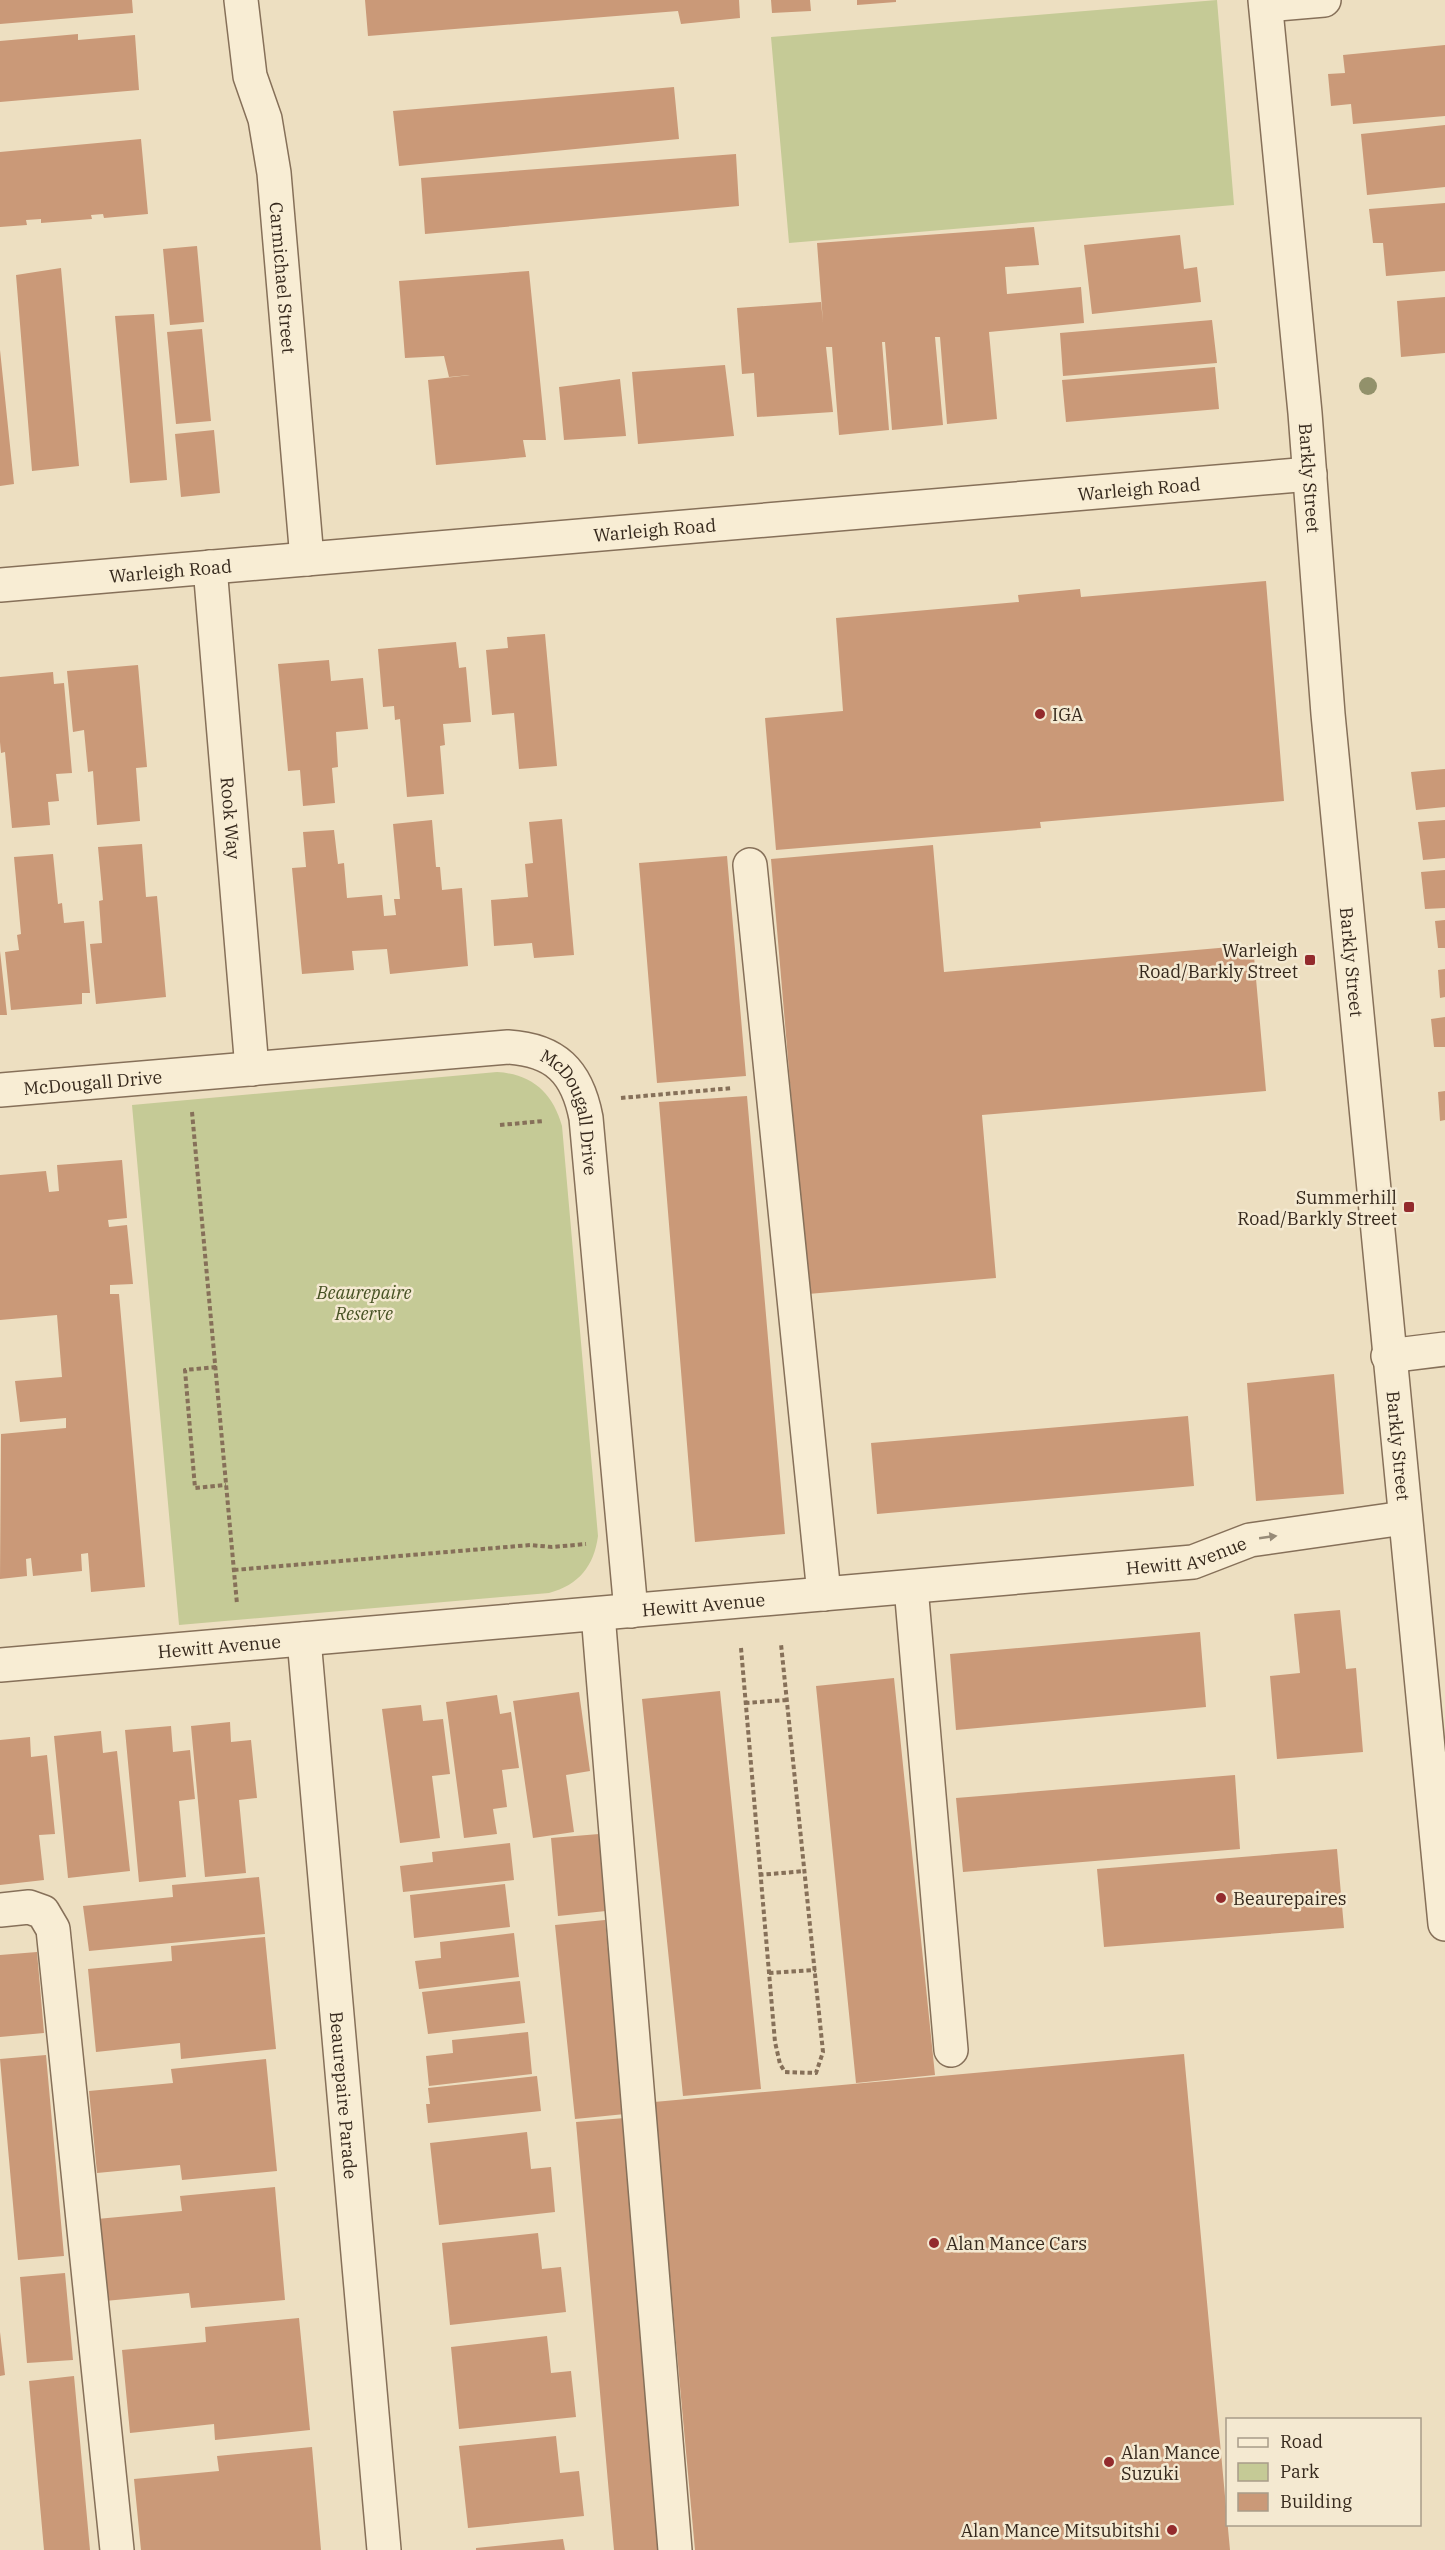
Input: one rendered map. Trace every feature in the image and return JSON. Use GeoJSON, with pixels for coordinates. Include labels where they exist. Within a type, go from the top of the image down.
{"type":"FeatureCollection","features":[{"type":"Feature","properties":{"kind":"street","name":"Carmichael Street"},"geometry":{"type":"LineString","coordinates":[[241,0],[250,76],[265,119],[274,173],[307,559]]}},
{"type":"Feature","properties":{"kind":"street"},"geometry":{"type":"LineString","coordinates":[[1266,2],[1324,0]]}},
{"type":"Feature","properties":{"kind":"street","name":"Barkly Street"},"geometry":{"type":"LineString","coordinates":[[1266,2],[1310,474],[1328,714],[1388,1356],[1404,1518],[1436,1744],[1445,1924]]}},
{"type":"Feature","properties":{"kind":"street","name":"Warleigh Road"},"geometry":{"type":"LineString","coordinates":[[0,585],[1310,474]]}},
{"type":"Feature","properties":{"kind":"street","name":"Rook Way"},"geometry":{"type":"LineString","coordinates":[[210,567],[252,1069]]}},
{"type":"Feature","properties":{"kind":"street"},"geometry":{"type":"LineString","coordinates":[[750,865],[824,1594]]}},
{"type":"Feature","properties":{"kind":"street","name":"McDougall Drive"},"geometry":{"type":"LineString","coordinates":[[0,1090],[508,1047],[530,1048],[560,1064],[579,1089],[583,1101],[631,1611]]}},
{"type":"Feature","properties":{"kind":"street"},"geometry":{"type":"LineString","coordinates":[[1388,1356],[1445,1349]]}},
{"type":"Feature","properties":{"kind":"street","name":"Hewitt Avenue"},"geometry":{"type":"LineString","coordinates":[[0,1665],[1193,1562],[1250,1540],[1404,1518]]}},
{"type":"Feature","properties":{"kind":"street"},"geometry":{"type":"LineString","coordinates":[[911,1587],[951,2050]]}},
{"type":"Feature","properties":{"kind":"street"},"geometry":{"type":"LineString","coordinates":[[598,1614],[675,2550]]}},
{"type":"Feature","properties":{"kind":"street","name":"Beaurepaire Parade"},"geometry":{"type":"LineString","coordinates":[[304,1639],[384,2550]]}},
{"type":"Feature","properties":{"kind":"street"},"geometry":{"type":"LineString","coordinates":[[0,1910],[29,1907],[43,1912],[53,1929],[117,2550]]}},
{"type":"Feature","properties":{"kind":"path"},"geometry":{"type":"LineString","coordinates":[[583,1101],[772,1084]]}},
{"type":"Feature","properties":{"kind":"path"},"geometry":{"type":"LineString","coordinates":[[193,1118],[237,1604]]}},
{"type":"Feature","properties":{"kind":"path"},"geometry":{"type":"LineString","coordinates":[[216,1367],[185,1370],[195,1488],[226,1485]]}},
{"type":"Feature","properties":{"kind":"path"},"geometry":{"type":"LineString","coordinates":[[234,1570],[530,1545],[552,1547],[588,1544]]}},
{"type":"Feature","properties":{"kind":"path"},"geometry":{"type":"LineString","coordinates":[[741,1648],[759,1875],[780,2064],[785,2072],[816,2073],[823,2052],[781,1644]]}},
{"type":"Feature","properties":{"kind":"path"},"geometry":{"type":"LineString","coordinates":[[745,1703],[786,1700]]}},
{"type":"Feature","properties":{"kind":"path"},"geometry":{"type":"LineString","coordinates":[[759,1875],[805,1871]]}},
{"type":"Feature","properties":{"kind":"path"},"geometry":{"type":"LineString","coordinates":[[769,1973],[816,1970]]}},
{"type":"Feature","properties":{"kind":"green space"},"geometry":{"type":"Polygon","coordinates":[[[1217,0],[1234,205],[789,243],[771,37],[1217,0]]]}},
{"type":"Feature","properties":{"kind":"green space","name":"Beaurepaire Reserve"},"geometry":{"type":"Polygon","coordinates":[[[497,1072],[521,1077],[539,1087],[553,1104],[562,1126],[598,1536],[589,1565],[569,1585],[549,1593],[179,1625],[132,1105],[497,1072]]]}},
{"type":"Feature","properties":{"kind":"building"},"geometry":{"type":"Polygon","coordinates":[[[0,0],[132,0],[133,13],[0,24],[0,0]]]}},
{"type":"Feature","properties":{"kind":"building"},"geometry":{"type":"Polygon","coordinates":[[[365,0],[739,0],[740,18],[681,24],[678,11],[368,36],[365,0]]]}},
{"type":"Feature","properties":{"kind":"building"},"geometry":{"type":"Polygon","coordinates":[[[771,0],[810,0],[811,11],[772,13],[771,0]]]}},
{"type":"Feature","properties":{"kind":"building"},"geometry":{"type":"Polygon","coordinates":[[[857,0],[896,0],[896,2],[857,5],[857,0]]]}},
{"type":"Feature","properties":{"kind":"building"},"geometry":{"type":"Polygon","coordinates":[[[78,34],[78,40],[135,35],[139,90],[0,102],[0,41],[78,34]]]}},
{"type":"Feature","properties":{"kind":"building"},"geometry":{"type":"Polygon","coordinates":[[[1445,45],[1445,116],[1353,124],[1351,104],[1331,106],[1328,74],[1345,73],[1343,55],[1445,45]]]}},
{"type":"Feature","properties":{"kind":"building"},"geometry":{"type":"Polygon","coordinates":[[[674,87],[679,139],[399,166],[393,111],[674,87]]]}},
{"type":"Feature","properties":{"kind":"building"},"geometry":{"type":"Polygon","coordinates":[[[1445,125],[1445,187],[1367,195],[1361,134],[1445,125]]]}},
{"type":"Feature","properties":{"kind":"building"},"geometry":{"type":"Polygon","coordinates":[[[141,139],[148,214],[104,218],[103,214],[91,215],[92,219],[41,223],[41,219],[26,220],[27,225],[0,227],[0,152],[141,139]]]}},
{"type":"Feature","properties":{"kind":"building"},"geometry":{"type":"Polygon","coordinates":[[[736,154],[739,206],[425,234],[421,178],[736,154]]]}},
{"type":"Feature","properties":{"kind":"building"},"geometry":{"type":"Polygon","coordinates":[[[1445,203],[1445,271],[1386,276],[1383,243],[1373,243],[1369,209],[1445,203]]]}},
{"type":"Feature","properties":{"kind":"building"},"geometry":{"type":"Polygon","coordinates":[[[1034,227],[1039,265],[1005,267],[1007,294],[1081,287],[1084,323],[989,332],[997,419],[947,424],[940,337],[935,337],[943,425],[892,430],[885,342],[882,342],[889,430],[839,435],[832,347],[826,347],[833,412],[757,417],[754,373],[742,374],[737,308],[821,302],[823,322],[817,243],[1034,227]]]}},
{"type":"Feature","properties":{"kind":"building"},"geometry":{"type":"Polygon","coordinates":[[[1180,235],[1184,269],[1197,267],[1201,302],[1092,314],[1084,245],[1180,235]]]}},
{"type":"Feature","properties":{"kind":"building"},"geometry":{"type":"Polygon","coordinates":[[[197,246],[204,322],[170,325],[163,249],[197,246]]]}},
{"type":"Feature","properties":{"kind":"building"},"geometry":{"type":"Polygon","coordinates":[[[61,268],[79,466],[32,471],[16,275],[61,268]]]}},
{"type":"Feature","properties":{"kind":"building"},"geometry":{"type":"Polygon","coordinates":[[[529,271],[546,440],[523,440],[526,457],[436,465],[428,380],[470,375],[449,377],[444,356],[405,358],[399,281],[529,271]]]}},
{"type":"Feature","properties":{"kind":"building"},"geometry":{"type":"Polygon","coordinates":[[[1445,297],[1445,353],[1401,357],[1397,301],[1445,297]]]}},
{"type":"Feature","properties":{"kind":"building"},"geometry":{"type":"Polygon","coordinates":[[[154,314],[167,480],[130,483],[115,316],[154,314]]]}},
{"type":"Feature","properties":{"kind":"building"},"geometry":{"type":"Polygon","coordinates":[[[1212,320],[1217,363],[1063,376],[1060,333],[1212,320]]]}},
{"type":"Feature","properties":{"kind":"building"},"geometry":{"type":"Polygon","coordinates":[[[202,329],[211,421],[176,424],[167,332],[202,329]]]}},
{"type":"Feature","properties":{"kind":"building"},"geometry":{"type":"Polygon","coordinates":[[[0,350],[14,484],[0,486],[0,350]]]}},
{"type":"Feature","properties":{"kind":"building"},"geometry":{"type":"Polygon","coordinates":[[[725,365],[734,436],[638,444],[632,372],[725,365]]]}},
{"type":"Feature","properties":{"kind":"building"},"geometry":{"type":"Polygon","coordinates":[[[1215,367],[1219,409],[1066,422],[1062,380],[1215,367]]]}},
{"type":"Feature","properties":{"kind":"building"},"geometry":{"type":"Polygon","coordinates":[[[620,379],[626,436],[564,440],[559,387],[620,379]]]}},
{"type":"Feature","properties":{"kind":"building"},"geometry":{"type":"Polygon","coordinates":[[[214,430],[220,493],[181,497],[175,434],[214,430]]]}},
{"type":"Feature","properties":{"kind":"building","name":"IGA"},"geometry":{"type":"Polygon","coordinates":[[[1266,581],[1284,801],[1040,822],[1041,828],[776,850],[765,718],[843,711],[836,618],[1019,602],[1018,595],[1080,589],[1081,597],[1266,581]]]}},
{"type":"Feature","properties":{"kind":"building"},"geometry":{"type":"Polygon","coordinates":[[[545,634],[557,766],[519,769],[514,713],[492,715],[486,650],[508,648],[507,637],[545,634]]]}},
{"type":"Feature","properties":{"kind":"building"},"geometry":{"type":"Polygon","coordinates":[[[456,642],[459,668],[466,667],[471,722],[443,724],[445,745],[440,746],[444,794],[407,797],[400,719],[395,720],[394,706],[383,707],[378,649],[456,642]]]}},
{"type":"Feature","properties":{"kind":"building"},"geometry":{"type":"Polygon","coordinates":[[[329,660],[331,681],[363,678],[368,729],[336,732],[338,767],[332,768],[335,803],[303,806],[300,770],[288,771],[278,664],[329,660]]]}},
{"type":"Feature","properties":{"kind":"building"},"geometry":{"type":"Polygon","coordinates":[[[138,665],[147,767],[136,768],[140,821],[97,825],[93,771],[88,772],[84,730],[73,732],[67,671],[138,665]]]}},
{"type":"Feature","properties":{"kind":"building"},"geometry":{"type":"Polygon","coordinates":[[[53,672],[54,684],[64,683],[72,773],[56,774],[59,801],[48,802],[50,825],[12,828],[5,752],[1,753],[0,742],[0,677],[53,672]]]}},
{"type":"Feature","properties":{"kind":"building"},"geometry":{"type":"Polygon","coordinates":[[[1445,769],[1445,807],[1416,810],[1411,772],[1445,769]]]}},
{"type":"Feature","properties":{"kind":"building"},"geometry":{"type":"Polygon","coordinates":[[[562,819],[574,955],[534,958],[532,943],[494,946],[491,900],[528,897],[525,864],[533,863],[529,822],[562,819]]]}},
{"type":"Feature","properties":{"kind":"building"},"geometry":{"type":"Polygon","coordinates":[[[432,820],[436,867],[440,867],[442,890],[462,888],[468,966],[390,974],[387,949],[352,951],[354,970],[302,974],[292,868],[306,867],[303,832],[334,830],[338,864],[344,863],[347,898],[382,895],[384,916],[396,915],[394,899],[400,899],[393,824],[432,820]]]}},
{"type":"Feature","properties":{"kind":"building"},"geometry":{"type":"Polygon","coordinates":[[[1445,820],[1445,858],[1423,860],[1418,822],[1445,820]]]}},
{"type":"Feature","properties":{"kind":"building"},"geometry":{"type":"Polygon","coordinates":[[[142,844],[146,897],[157,896],[166,997],[96,1004],[90,944],[102,943],[99,901],[103,900],[98,847],[142,844]]]}},
{"type":"Feature","properties":{"kind":"building"},"geometry":{"type":"Polygon","coordinates":[[[933,845],[944,972],[1253,945],[1266,1091],[982,1115],[996,1278],[808,1294],[771,859],[933,845]]]}},
{"type":"Feature","properties":{"kind":"building"},"geometry":{"type":"Polygon","coordinates":[[[53,854],[58,904],[62,903],[64,923],[84,921],[90,993],[82,993],[82,1004],[11,1010],[5,952],[19,950],[17,935],[21,934],[14,857],[53,854]]]}},
{"type":"Feature","properties":{"kind":"building"},"geometry":{"type":"Polygon","coordinates":[[[727,856],[746,1076],[657,1083],[639,863],[727,856]]]}},
{"type":"Feature","properties":{"kind":"building"},"geometry":{"type":"Polygon","coordinates":[[[1445,870],[1445,908],[1425,909],[1421,872],[1445,870]]]}},
{"type":"Feature","properties":{"kind":"building"},"geometry":{"type":"Polygon","coordinates":[[[1445,920],[1445,948],[1438,948],[1435,921],[1445,920]]]}},
{"type":"Feature","properties":{"kind":"building"},"geometry":{"type":"Polygon","coordinates":[[[0,951],[7,1015],[0,1015],[0,951]]]}},
{"type":"Feature","properties":{"kind":"building"},"geometry":{"type":"Polygon","coordinates":[[[1445,969],[1445,997],[1440,998],[1438,970],[1445,969]]]}},
{"type":"Feature","properties":{"kind":"building"},"geometry":{"type":"Polygon","coordinates":[[[1445,1017],[1445,1047],[1434,1047],[1431,1019],[1445,1017]]]}},
{"type":"Feature","properties":{"kind":"building"},"geometry":{"type":"Polygon","coordinates":[[[1445,1091],[1445,1120],[1440,1121],[1438,1092],[1445,1091]]]}},
{"type":"Feature","properties":{"kind":"building"},"geometry":{"type":"Polygon","coordinates":[[[747,1096],[785,1534],[695,1542],[659,1102],[747,1096]]]}},
{"type":"Feature","properties":{"kind":"building"},"geometry":{"type":"Polygon","coordinates":[[[122,1160],[127,1218],[108,1220],[109,1227],[127,1225],[133,1284],[110,1285],[110,1294],[119,1294],[145,1587],[91,1592],[88,1553],[81,1554],[82,1571],[33,1576],[31,1558],[26,1559],[27,1576],[0,1579],[1,1434],[66,1428],[66,1418],[20,1422],[15,1381],[62,1377],[57,1315],[0,1320],[0,1175],[46,1171],[49,1192],[59,1191],[57,1165],[122,1160]]]}},
{"type":"Feature","properties":{"kind":"building"},"geometry":{"type":"Polygon","coordinates":[[[1334,1374],[1344,1494],[1256,1501],[1247,1383],[1334,1374]]]}},
{"type":"Feature","properties":{"kind":"building"},"geometry":{"type":"Polygon","coordinates":[[[1188,1416],[1194,1486],[877,1514],[871,1443],[1188,1416]]]}},
{"type":"Feature","properties":{"kind":"building"},"geometry":{"type":"Polygon","coordinates":[[[1340,1610],[1346,1669],[1356,1668],[1363,1752],[1277,1759],[1270,1676],[1300,1673],[1294,1614],[1340,1610]]]}},
{"type":"Feature","properties":{"kind":"building"},"geometry":{"type":"Polygon","coordinates":[[[1200,1632],[1206,1707],[956,1730],[950,1654],[1200,1632]]]}},
{"type":"Feature","properties":{"kind":"building"},"geometry":{"type":"Polygon","coordinates":[[[894,1678],[935,2075],[856,2083],[816,1686],[894,1678]]]}},
{"type":"Feature","properties":{"kind":"building"},"geometry":{"type":"Polygon","coordinates":[[[720,1691],[761,2089],[683,2096],[642,1699],[720,1691]]]}},
{"type":"Feature","properties":{"kind":"building"},"geometry":{"type":"Polygon","coordinates":[[[579,1692],[590,1771],[566,1775],[574,1832],[533,1838],[513,1701],[579,1692]]]}},
{"type":"Feature","properties":{"kind":"building"},"geometry":{"type":"Polygon","coordinates":[[[497,1695],[500,1714],[511,1712],[519,1768],[502,1770],[507,1807],[493,1809],[497,1834],[464,1838],[446,1702],[497,1695]]]}},
{"type":"Feature","properties":{"kind":"building"},"geometry":{"type":"Polygon","coordinates":[[[421,1705],[423,1721],[443,1719],[450,1774],[432,1776],[440,1838],[400,1843],[382,1709],[421,1705]]]}},
{"type":"Feature","properties":{"kind":"building"},"geometry":{"type":"Polygon","coordinates":[[[230,1722],[231,1742],[251,1740],[257,1798],[239,1800],[246,1873],[205,1877],[191,1726],[230,1722]]]}},
{"type":"Feature","properties":{"kind":"building"},"geometry":{"type":"Polygon","coordinates":[[[171,1726],[173,1752],[190,1750],[195,1799],[179,1801],[186,1877],[139,1882],[125,1730],[171,1726]]]}},
{"type":"Feature","properties":{"kind":"building"},"geometry":{"type":"Polygon","coordinates":[[[101,1731],[103,1753],[117,1751],[130,1871],[68,1878],[54,1736],[101,1731]]]}},
{"type":"Feature","properties":{"kind":"building"},"geometry":{"type":"Polygon","coordinates":[[[30,1737],[31,1757],[47,1755],[55,1834],[39,1835],[44,1880],[0,1885],[0,1740],[30,1737]]]}},
{"type":"Feature","properties":{"kind":"building"},"geometry":{"type":"Polygon","coordinates":[[[1235,1775],[1240,1849],[963,1872],[956,1798],[1235,1775]]]}},
{"type":"Feature","properties":{"kind":"building"},"geometry":{"type":"Polygon","coordinates":[[[599,1834],[606,1911],[558,1916],[551,1838],[599,1834]]]}},
{"type":"Feature","properties":{"kind":"building"},"geometry":{"type":"Polygon","coordinates":[[[510,1843],[514,1880],[403,1892],[400,1866],[433,1862],[432,1852],[510,1843]]]}},
{"type":"Feature","properties":{"kind":"building","name":"Beaurepaires"},"geometry":{"type":"Polygon","coordinates":[[[1337,1849],[1344,1928],[1104,1947],[1097,1869],[1337,1849]]]}},
{"type":"Feature","properties":{"kind":"building"},"geometry":{"type":"Polygon","coordinates":[[[259,1877],[265,1934],[89,1951],[83,1906],[173,1897],[172,1885],[259,1877]]]}},
{"type":"Feature","properties":{"kind":"building"},"geometry":{"type":"Polygon","coordinates":[[[505,1884],[510,1927],[414,1938],[410,1895],[505,1884]]]}},
{"type":"Feature","properties":{"kind":"building"},"geometry":{"type":"Polygon","coordinates":[[[605,1920],[625,2114],[575,2119],[555,1925],[605,1920]]]}},
{"type":"Feature","properties":{"kind":"building"},"geometry":{"type":"Polygon","coordinates":[[[514,1933],[519,1977],[419,1989],[415,1961],[441,1958],[440,1942],[514,1933]]]}},
{"type":"Feature","properties":{"kind":"building"},"geometry":{"type":"Polygon","coordinates":[[[265,1937],[276,2049],[181,2059],[180,2043],[96,2052],[88,1969],[172,1961],[171,1946],[265,1937]]]}},
{"type":"Feature","properties":{"kind":"building"},"geometry":{"type":"Polygon","coordinates":[[[37,1952],[44,2033],[0,2037],[0,1955],[37,1952]]]}},
{"type":"Feature","properties":{"kind":"building"},"geometry":{"type":"Polygon","coordinates":[[[520,1981],[525,2023],[428,2034],[422,1992],[520,1981]]]}},
{"type":"Feature","properties":{"kind":"building"},"geometry":{"type":"Polygon","coordinates":[[[528,2032],[532,2074],[429,2086],[426,2056],[453,2053],[452,2040],[528,2032]]]}},
{"type":"Feature","properties":{"kind":"building","name":"Alan Mance Cars"},"geometry":{"type":"Polygon","coordinates":[[[1184,2054],[1230,2550],[695,2550],[654,2102],[1184,2054]]]}},
{"type":"Feature","properties":{"kind":"building"},"geometry":{"type":"Polygon","coordinates":[[[46,2055],[64,2256],[18,2260],[0,2059],[46,2055]]]}},
{"type":"Feature","properties":{"kind":"building"},"geometry":{"type":"Polygon","coordinates":[[[266,2059],[277,2171],[182,2180],[180,2165],[97,2173],[89,2091],[173,2083],[171,2069],[266,2059]]]}},
{"type":"Feature","properties":{"kind":"building"},"geometry":{"type":"Polygon","coordinates":[[[537,2076],[541,2111],[428,2123],[426,2104],[430,2104],[428,2088],[537,2076]]]}},
{"type":"Feature","properties":{"kind":"building"},"geometry":{"type":"Polygon","coordinates":[[[625,2118],[663,2550],[614,2550],[576,2122],[625,2118]]]}},
{"type":"Feature","properties":{"kind":"building"},"geometry":{"type":"Polygon","coordinates":[[[527,2132],[531,2169],[551,2167],[555,2212],[439,2225],[430,2143],[527,2132]]]}},
{"type":"Feature","properties":{"kind":"building"},"geometry":{"type":"Polygon","coordinates":[[[275,2187],[285,2300],[191,2308],[189,2293],[105,2301],[97,2219],[182,2211],[180,2196],[275,2187]]]}},
{"type":"Feature","properties":{"kind":"building"},"geometry":{"type":"Polygon","coordinates":[[[538,2233],[542,2269],[561,2267],[566,2312],[450,2325],[442,2243],[538,2233]]]}},
{"type":"Feature","properties":{"kind":"building"},"geometry":{"type":"Polygon","coordinates":[[[65,2273],[73,2360],[27,2363],[20,2277],[65,2273]]]}},
{"type":"Feature","properties":{"kind":"building"},"geometry":{"type":"Polygon","coordinates":[[[299,2318],[310,2430],[215,2440],[214,2424],[130,2433],[122,2350],[206,2342],[205,2327],[299,2318]]]}},
{"type":"Feature","properties":{"kind":"building"},"geometry":{"type":"Polygon","coordinates":[[[0,2332],[5,2375],[0,2376],[0,2332]]]}},
{"type":"Feature","properties":{"kind":"building"},"geometry":{"type":"Polygon","coordinates":[[[547,2336],[551,2373],[571,2371],[576,2417],[459,2429],[451,2347],[547,2336]]]}},
{"type":"Feature","properties":{"kind":"building"},"geometry":{"type":"Polygon","coordinates":[[[74,2376],[90,2550],[44,2550],[29,2381],[74,2376]]]}},
{"type":"Feature","properties":{"kind":"building"},"geometry":{"type":"Polygon","coordinates":[[[556,2436],[560,2473],[579,2471],[584,2516],[468,2528],[459,2446],[556,2436]]]}},
{"type":"Feature","properties":{"kind":"building"},"geometry":{"type":"Polygon","coordinates":[[[312,2447],[321,2550],[141,2550],[134,2479],[219,2471],[217,2456],[312,2447]]]}},
{"type":"Feature","properties":{"kind":"building"},"geometry":{"type":"Polygon","coordinates":[[[563,2539],[565,2550],[476,2550],[476,2548],[563,2539]]]}},
{"type":"Feature","properties":{"kind":"place","name":"IGA"},"geometry":{"type":"Point","coordinates":[1040,714]}},
{"type":"Feature","properties":{"kind":"place","name":"Warleigh Road/Barkly Street"},"geometry":{"type":"Point","coordinates":[1310,960]}},
{"type":"Feature","properties":{"kind":"place","name":"Summerhill Road/Barkly Street"},"geometry":{"type":"Point","coordinates":[1409,1207]}},
{"type":"Feature","properties":{"kind":"place","name":"Beaurepaires"},"geometry":{"type":"Point","coordinates":[1221,1898]}},
{"type":"Feature","properties":{"kind":"place","name":"Alan Mance Cars"},"geometry":{"type":"Point","coordinates":[934,2243]}},
{"type":"Feature","properties":{"kind":"place","name":"Alan Mance Suzuki"},"geometry":{"type":"Point","coordinates":[1109,2462]}},
{"type":"Feature","properties":{"kind":"place","name":"Alan Mance Mitsubitshi"},"geometry":{"type":"Point","coordinates":[1172,2530]}}]}
